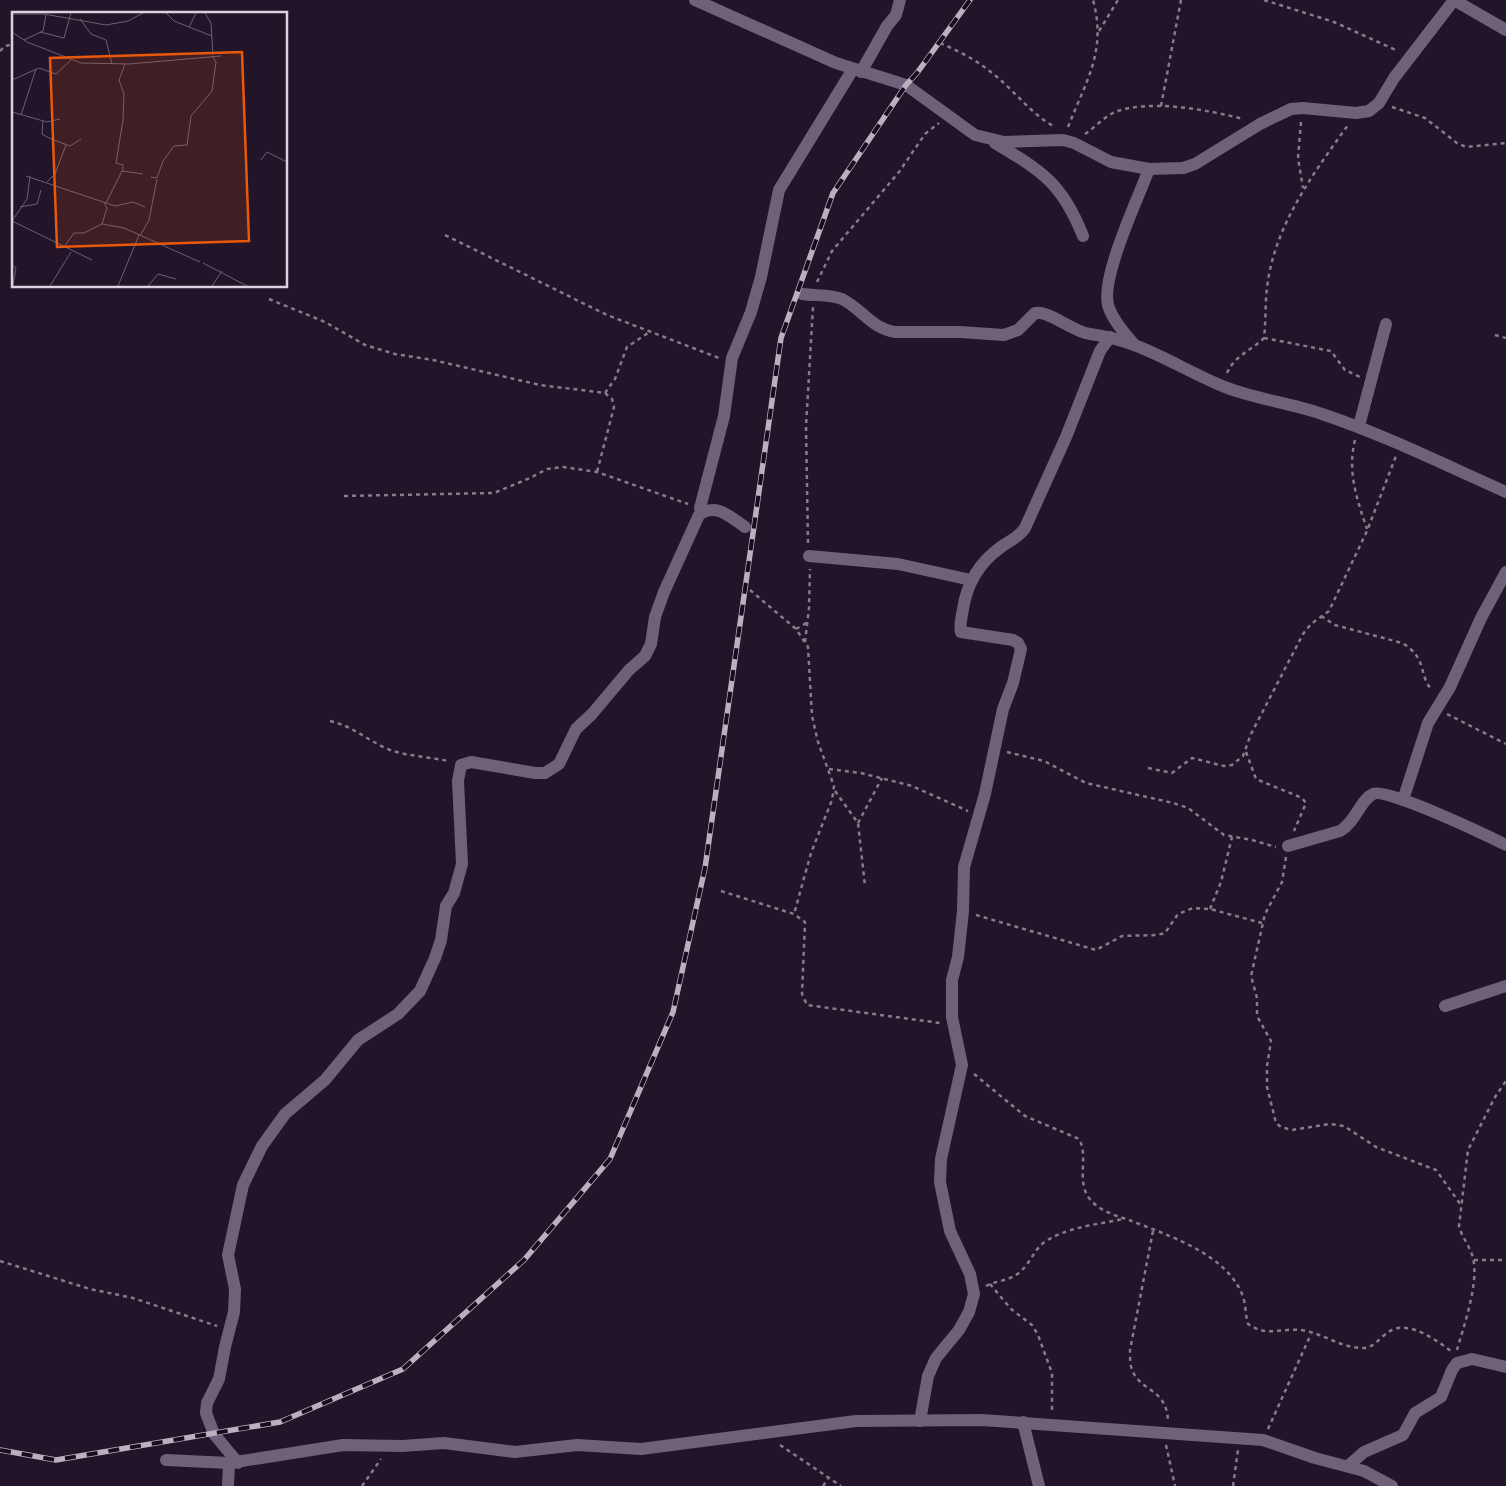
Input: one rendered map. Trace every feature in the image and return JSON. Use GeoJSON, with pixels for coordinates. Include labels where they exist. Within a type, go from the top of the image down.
{"type":"FeatureCollection","features":[{"type":"Feature","properties":{"kind":"street"},"geometry":{"type":"LineString","coordinates":[[695,0],[756,29],[857,71],[906,84],[949,118],[975,135],[991,140],[1015,142],[1068,139],[1112,162],[1149,168],[1183,168],[1195,164],[1260,124],[1291,109],[1303,108],[1356,114],[1370,111],[1379,102],[1394,78],[1454,0],[1506,30]]}},
{"type":"Feature","properties":{"kind":"street"},"geometry":{"type":"LineString","coordinates":[[700,508],[726,409],[725,397],[731,362],[751,312],[761,277],[778,190],[886,26],[896,15],[900,0]]}},
{"type":"Feature","properties":{"kind":"street"},"geometry":{"type":"LineString","coordinates":[[991,140],[1039,171],[1051,182],[1072,208],[1083,236]]}},
{"type":"Feature","properties":{"kind":"street"},"geometry":{"type":"LineString","coordinates":[[1134,344],[1116,322],[1108,306],[1106,293],[1110,274],[1149,168]]}},
{"type":"Feature","properties":{"kind":"street"},"geometry":{"type":"LineString","coordinates":[[807,295],[841,299],[868,321],[887,331],[895,332],[960,332],[1004,335],[1018,330],[1038,312],[1081,332],[1110,337],[1167,357],[1220,385],[1313,410],[1359,426],[1506,492]]}},
{"type":"Feature","properties":{"kind":"street"},"geometry":{"type":"LineString","coordinates":[[1359,426],[1386,324]]}},
{"type":"Feature","properties":{"kind":"street"},"geometry":{"type":"LineString","coordinates":[[920,1421],[928,1376],[936,1358],[959,1330],[969,1312],[974,1294],[970,1274],[950,1231],[940,1182],[941,1159],[962,1064],[954,1025],[952,980],[958,957],[963,912],[964,867],[995,749],[1003,709],[1012,683],[1021,646],[1013,640],[962,632],[964,598],[971,580],[992,553],[1018,538],[1025,528],[1066,437],[1100,350],[1110,337]]}},
{"type":"Feature","properties":{"kind":"street"},"geometry":{"type":"LineString","coordinates":[[228,1486],[233,1463],[214,1434],[206,1413],[207,1403],[219,1379],[235,1302],[234,1282],[228,1255],[236,1208],[243,1185],[262,1146],[286,1114],[325,1080],[358,1040],[408,1006],[420,991],[441,940],[446,906],[454,893],[462,864],[458,781],[461,765],[472,762],[535,774],[545,773],[559,764],[576,729],[592,714],[629,670],[648,651],[655,617],[664,592],[699,515],[706,510],[718,510],[745,527]]}},
{"type":"Feature","properties":{"kind":"street"},"geometry":{"type":"LineString","coordinates":[[809,556],[898,564],[971,580]]}},
{"type":"Feature","properties":{"kind":"street"},"geometry":{"type":"LineString","coordinates":[[1403,800],[1421,741],[1481,618],[1506,572]]}},
{"type":"Feature","properties":{"kind":"street"},"geometry":{"type":"LineString","coordinates":[[1287,848],[1340,831],[1348,826],[1374,793],[1403,800],[1506,845]]}},
{"type":"Feature","properties":{"kind":"street"},"geometry":{"type":"LineString","coordinates":[[1445,1006],[1506,986]]}},
{"type":"Feature","properties":{"kind":"street"},"geometry":{"type":"LineString","coordinates":[[1348,1466],[1364,1452],[1403,1435],[1415,1413],[1441,1397],[1452,1370],[1458,1363],[1472,1359],[1506,1367]]}},
{"type":"Feature","properties":{"kind":"street"},"geometry":{"type":"LineString","coordinates":[[166,1460],[233,1463],[343,1446],[444,1443],[515,1452],[578,1445],[641,1449],[856,1421],[887,1419],[1023,1422],[1263,1440],[1314,1458],[1348,1466],[1392,1486]]}},
{"type":"Feature","properties":{"kind":"street"},"geometry":{"type":"LineString","coordinates":[[1023,1422],[1039,1486]]}},
{"type":"Feature","properties":{"kind":"path"},"geometry":{"type":"LineString","coordinates":[[1093,0],[1099,31]]}},
{"type":"Feature","properties":{"kind":"path"},"geometry":{"type":"LineString","coordinates":[[1068,139],[1092,69],[1099,31],[1118,0]]}},
{"type":"Feature","properties":{"kind":"path"},"geometry":{"type":"LineString","coordinates":[[1160,106],[1182,0]]}},
{"type":"Feature","properties":{"kind":"path"},"geometry":{"type":"LineString","coordinates":[[1264,0],[1334,22],[1379,41],[1411,58]]}},
{"type":"Feature","properties":{"kind":"path"},"geometry":{"type":"LineString","coordinates":[[940,43],[970,57],[984,67],[1068,139]]}},
{"type":"Feature","properties":{"kind":"path"},"geometry":{"type":"LineString","coordinates":[[0,51],[5,46],[12,44]]}},
{"type":"Feature","properties":{"kind":"path"},"geometry":{"type":"LineString","coordinates":[[1379,102],[1425,118],[1457,144],[1466,147],[1506,143]]}},
{"type":"Feature","properties":{"kind":"path"},"geometry":{"type":"LineString","coordinates":[[1068,139],[1113,113],[1160,106],[1233,116],[1260,124]]}},
{"type":"Feature","properties":{"kind":"path"},"geometry":{"type":"LineString","coordinates":[[1303,108],[1298,142],[1303,188]]}},
{"type":"Feature","properties":{"kind":"path"},"geometry":{"type":"LineString","coordinates":[[1264,338],[1267,288],[1272,262],[1303,188],[1356,114]]}},
{"type":"Feature","properties":{"kind":"path"},"geometry":{"type":"LineString","coordinates":[[805,642],[808,622],[809,556],[806,528],[806,426],[813,315],[807,295],[832,251],[899,172],[925,134],[949,118]]}},
{"type":"Feature","properties":{"kind":"path"},"geometry":{"type":"LineString","coordinates":[[445,234],[607,315],[731,362]]}},
{"type":"Feature","properties":{"kind":"path"},"geometry":{"type":"LineString","coordinates":[[269,299],[325,322],[365,345],[395,354],[454,365],[540,386],[605,393],[612,399],[614,407],[597,472]]}},
{"type":"Feature","properties":{"kind":"path"},"geometry":{"type":"LineString","coordinates":[[605,393],[615,378],[627,347],[651,331]]}},
{"type":"Feature","properties":{"kind":"path"},"geometry":{"type":"LineString","coordinates":[[1495,335],[1506,338]]}},
{"type":"Feature","properties":{"kind":"path"},"geometry":{"type":"LineString","coordinates":[[1220,385],[1231,363],[1264,338],[1332,351],[1345,370],[1371,382]]}},
{"type":"Feature","properties":{"kind":"path"},"geometry":{"type":"LineString","coordinates":[[1359,426],[1351,455],[1352,474],[1356,496],[1368,531]]}},
{"type":"Feature","properties":{"kind":"path"},"geometry":{"type":"LineString","coordinates":[[1148,768],[1172,772],[1192,758],[1216,765],[1232,765],[1246,752],[1251,734],[1303,634],[1311,624],[1329,611],[1368,531],[1400,445]]}},
{"type":"Feature","properties":{"kind":"path"},"geometry":{"type":"LineString","coordinates":[[344,496],[494,492],[518,484],[547,469],[575,468],[597,472],[700,508]]}},
{"type":"Feature","properties":{"kind":"path"},"geometry":{"type":"LineString","coordinates":[[750,590],[796,629],[805,642],[809,657],[812,716],[818,742],[829,769],[835,791],[858,823],[865,886]]}},
{"type":"Feature","properties":{"kind":"path"},"geometry":{"type":"LineString","coordinates":[[1321,616],[1334,625],[1402,643],[1411,648],[1422,665],[1430,688],[1440,704],[1506,744]]}},
{"type":"Feature","properties":{"kind":"path"},"geometry":{"type":"LineString","coordinates":[[796,629],[808,622]]}},
{"type":"Feature","properties":{"kind":"path"},"geometry":{"type":"LineString","coordinates":[[330,721],[345,724],[368,740],[392,751],[461,765]]}},
{"type":"Feature","properties":{"kind":"path"},"geometry":{"type":"LineString","coordinates":[[995,749],[1044,761],[1086,783],[1188,808],[1224,835],[1287,848]]}},
{"type":"Feature","properties":{"kind":"path"},"geometry":{"type":"LineString","coordinates":[[1246,752],[1256,779],[1277,790],[1302,798],[1306,803],[1287,848],[1282,882],[1262,923],[1251,976],[1258,998],[1257,1016],[1271,1041],[1267,1066],[1267,1087],[1276,1123],[1281,1127],[1292,1130],[1330,1124],[1344,1126],[1376,1147],[1436,1170],[1461,1205]]}},
{"type":"Feature","properties":{"kind":"path"},"geometry":{"type":"LineString","coordinates":[[829,769],[882,778],[912,786],[978,816]]}},
{"type":"Feature","properties":{"kind":"path"},"geometry":{"type":"LineString","coordinates":[[858,823],[882,778]]}},
{"type":"Feature","properties":{"kind":"path"},"geometry":{"type":"LineString","coordinates":[[794,914],[811,853],[835,791]]}},
{"type":"Feature","properties":{"kind":"path"},"geometry":{"type":"LineString","coordinates":[[1210,909],[1221,882],[1232,837]]}},
{"type":"Feature","properties":{"kind":"path"},"geometry":{"type":"LineString","coordinates":[[721,891],[794,914],[806,925],[802,994],[807,1005],[813,1008],[954,1025]]}},
{"type":"Feature","properties":{"kind":"path"},"geometry":{"type":"LineString","coordinates":[[963,912],[1096,950],[1102,949],[1122,936],[1165,933],[1184,910],[1210,909],[1262,923]]}},
{"type":"Feature","properties":{"kind":"path"},"geometry":{"type":"LineString","coordinates":[[962,1064],[1025,1116],[1079,1139],[1082,1144],[1081,1171],[1088,1197],[1108,1213],[1153,1230],[1195,1250],[1228,1273],[1243,1295],[1248,1324],[1254,1328],[1274,1332],[1302,1330],[1348,1346],[1362,1348],[1369,1347],[1392,1330],[1408,1329],[1437,1341],[1456,1355],[1469,1307],[1474,1260],[1461,1236],[1459,1226],[1468,1150],[1495,1096],[1506,1080]]}},
{"type":"Feature","properties":{"kind":"path"},"geometry":{"type":"LineString","coordinates":[[974,1294],[990,1284],[1003,1282],[1020,1272],[1038,1247],[1056,1236],[1069,1231],[1126,1219]]}},
{"type":"Feature","properties":{"kind":"path"},"geometry":{"type":"LineString","coordinates":[[1153,1230],[1130,1350],[1130,1365],[1141,1382],[1161,1397],[1166,1405],[1166,1434],[1175,1486]]}},
{"type":"Feature","properties":{"kind":"path"},"geometry":{"type":"LineString","coordinates":[[1474,1260],[1506,1260]]}},
{"type":"Feature","properties":{"kind":"path"},"geometry":{"type":"LineString","coordinates":[[0,1261],[90,1289],[133,1298],[214,1324],[222,1330],[227,1339]]}},
{"type":"Feature","properties":{"kind":"path"},"geometry":{"type":"LineString","coordinates":[[990,1284],[1011,1310],[1032,1326],[1042,1342],[1052,1373],[1052,1424]]}},
{"type":"Feature","properties":{"kind":"path"},"geometry":{"type":"LineString","coordinates":[[1263,1440],[1311,1334]]}},
{"type":"Feature","properties":{"kind":"path"},"geometry":{"type":"LineString","coordinates":[[755,1434],[797,1454],[841,1486]]}},
{"type":"Feature","properties":{"kind":"path"},"geometry":{"type":"LineString","coordinates":[[1233,1486],[1238,1450],[1242,1438]]}},
{"type":"Feature","properties":{"kind":"path"},"geometry":{"type":"LineString","coordinates":[[362,1486],[390,1446]]}},
{"type":"Feature","properties":{"kind":"path"},"geometry":{"type":"LineString","coordinates":[[823,1486],[829,1479]]}},
{"type":"Feature","properties":{"kind":"railway"},"geometry":{"type":"LineString","coordinates":[[0,1450],[56,1460],[280,1422],[403,1369],[524,1260],[610,1159],[673,1012],[705,868],[781,338],[833,193],[906,85],[917,73],[970,0]]}}]}
